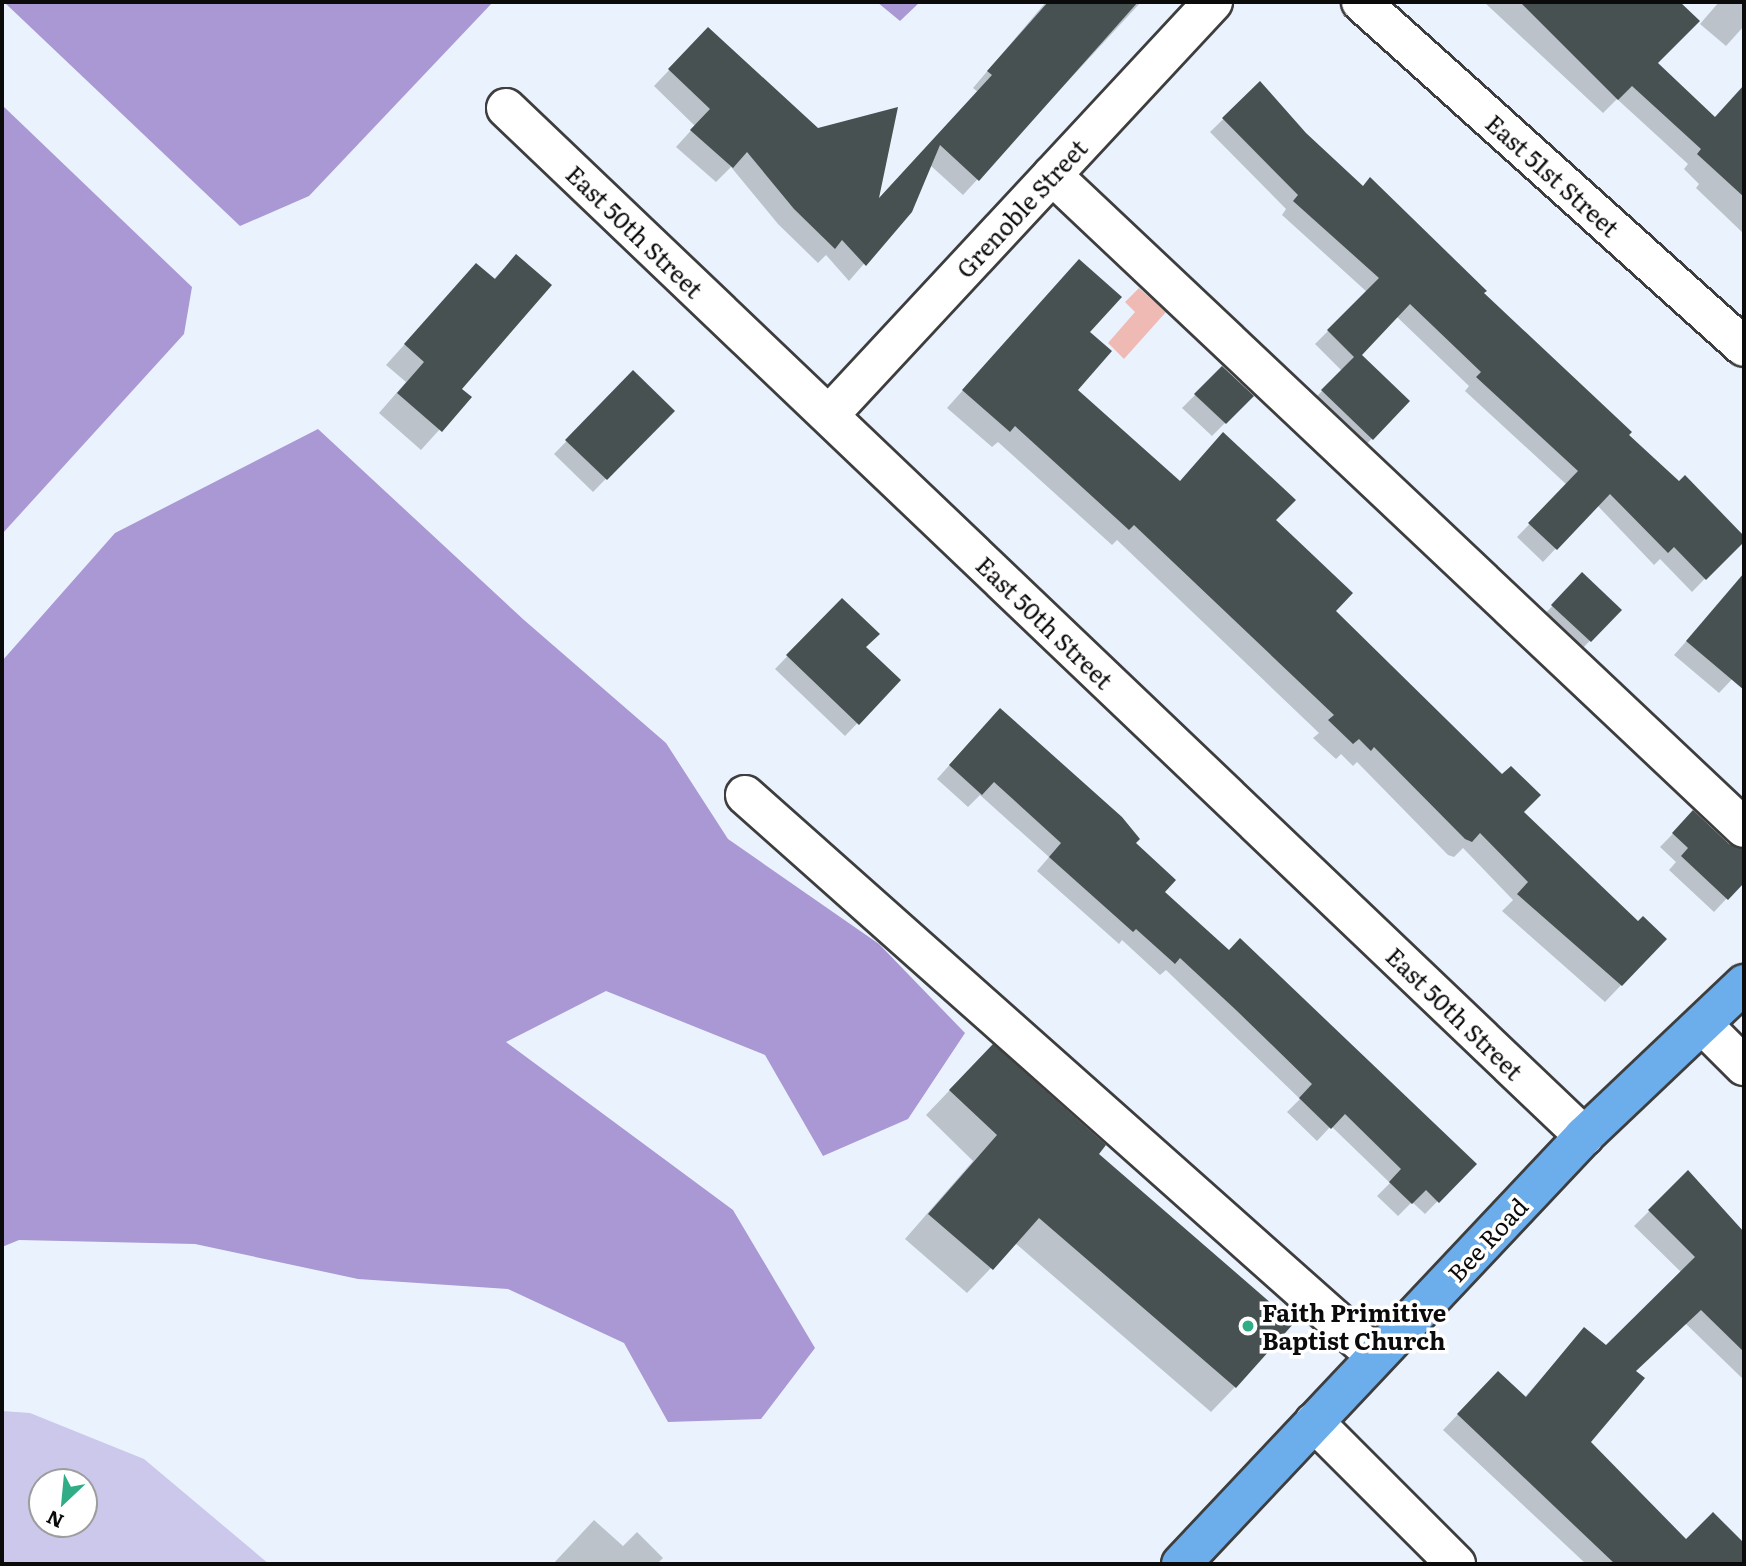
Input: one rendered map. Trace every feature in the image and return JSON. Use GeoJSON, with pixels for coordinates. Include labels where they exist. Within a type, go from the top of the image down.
{"type":"FeatureCollection","features":[{"type":"Feature","properties":{"kind":"main road","name":"Bee Road"},"geometry":{"type":"LineString","coordinates":[[1181,1564],[1584,1136],[1704,1026],[1744,984]]}},
{"type":"Feature","properties":{"kind":"street","name":"Grenoble Street"},"geometry":{"type":"LineString","coordinates":[[829,415],[1213,2]]}},
{"type":"Feature","properties":{"kind":"street","name":"East 51st Street"},"geometry":{"type":"LineString","coordinates":[[1362,2],[1744,348]]}},
{"type":"Feature","properties":{"kind":"street","name":"East 50th Street"},"geometry":{"type":"LineString","coordinates":[[506,108],[1584,1136]]}},
{"type":"Feature","properties":{"kind":"street"},"geometry":{"type":"LineString","coordinates":[[1052,175],[1744,828]]}},
{"type":"Feature","properties":{"kind":"street"},"geometry":{"type":"LineString","coordinates":[[745,795],[1376,1356]]}},
{"type":"Feature","properties":{"kind":"street"},"geometry":{"type":"LineString","coordinates":[[1704,1026],[1744,1066]]}},
{"type":"Feature","properties":{"kind":"street"},"geometry":{"type":"LineString","coordinates":[[1314,1422],[1456,1564]]}},
{"type":"Feature","properties":{"kind":"shaded area"},"geometry":{"type":"Polygon","coordinates":[[[4,2],[493,2],[309,196],[240,226],[4,2]]]}},
{"type":"Feature","properties":{"kind":"shaded area"},"geometry":{"type":"Polygon","coordinates":[[[877,2],[920,2],[900,21],[877,2]]]}},
{"type":"Feature","properties":{"kind":"shaded area"},"geometry":{"type":"Polygon","coordinates":[[[2,105],[192,287],[184,334],[2,534],[2,105]]]}},
{"type":"Feature","properties":{"kind":"shaded area"},"geometry":{"type":"Polygon","coordinates":[[[1139,288],[1166,312],[1124,359],[1108,343],[1135,312],[1125,302],[1139,288]]]}},
{"type":"Feature","properties":{"kind":"shaded area"},"geometry":{"type":"Polygon","coordinates":[[[318,429],[524,620],[666,743],[728,839],[879,944],[965,1033],[908,1119],[823,1156],[765,1055],[606,991],[506,1042],[733,1210],[815,1348],[761,1419],[668,1422],[624,1343],[508,1289],[358,1279],[195,1244],[19,1240],[2,1247],[2,661],[115,533],[318,429]]]}},
{"type":"Feature","properties":{"kind":"shaded area"},"geometry":{"type":"Polygon","coordinates":[[[2,1411],[30,1413],[144,1459],[269,1564],[2,1564],[2,1411]]]}},
{"type":"Feature","properties":{"kind":"building"},"geometry":{"type":"Polygon","coordinates":[[[1048,2],[1138,2],[979,181],[940,145],[912,212],[866,266],[842,240],[835,249],[794,209],[747,152],[733,168],[690,130],[710,109],[668,69],[708,27],[818,128],[898,107],[879,198],[992,75],[987,71],[1048,2]]]}},
{"type":"Feature","properties":{"kind":"building"},"geometry":{"type":"Polygon","coordinates":[[[1520,2],[1680,2],[1700,21],[1658,63],[1715,117],[1744,85],[1744,197],[1697,154],[1701,149],[1632,86],[1618,100],[1520,2]]]}},
{"type":"Feature","properties":{"kind":"building"},"geometry":{"type":"Polygon","coordinates":[[[1260,81],[1306,133],[1363,186],[1370,177],[1487,291],[1484,293],[1632,432],[1629,435],[1679,481],[1685,475],[1744,536],[1744,542],[1706,580],[1674,547],[1668,553],[1610,494],[1557,550],[1528,523],[1578,471],[1476,377],[1481,372],[1410,304],[1362,355],[1410,401],[1373,440],[1321,390],[1354,357],[1327,330],[1379,278],[1293,201],[1298,195],[1222,118],[1260,81]]]}},
{"type":"Feature","properties":{"kind":"building"},"geometry":{"type":"Polygon","coordinates":[[[516,254],[552,285],[462,389],[472,397],[442,432],[397,393],[424,362],[404,344],[476,263],[495,279],[516,254]]]}},
{"type":"Feature","properties":{"kind":"building"},"geometry":{"type":"Polygon","coordinates":[[[1079,259],[1122,297],[1090,332],[1112,351],[1078,390],[1180,481],[1223,432],[1296,500],[1276,520],[1353,593],[1336,611],[1502,774],[1511,766],[1541,795],[1524,812],[1638,921],[1643,916],[1667,939],[1622,986],[1517,894],[1528,882],[1480,833],[1472,842],[1465,839],[1374,747],[1371,751],[1359,739],[1353,744],[1328,720],[1334,715],[1134,525],[1129,530],[1015,426],[1010,432],[962,390],[1079,259]]]}},
{"type":"Feature","properties":{"kind":"building"},"geometry":{"type":"Polygon","coordinates":[[[1222,366],[1254,396],[1226,424],[1194,394],[1222,366]]]}},
{"type":"Feature","properties":{"kind":"building"},"geometry":{"type":"Polygon","coordinates":[[[633,370],[675,411],[607,480],[565,440],[633,370]]]}},
{"type":"Feature","properties":{"kind":"building"},"geometry":{"type":"Polygon","coordinates":[[[1582,572],[1622,610],[1591,642],[1551,605],[1582,572]]]}},
{"type":"Feature","properties":{"kind":"building"},"geometry":{"type":"Polygon","coordinates":[[[1744,573],[1744,690],[1686,641],[1744,573]]]}},
{"type":"Feature","properties":{"kind":"building"},"geometry":{"type":"Polygon","coordinates":[[[842,598],[880,634],[866,647],[901,680],[859,725],[786,655],[842,598]]]}},
{"type":"Feature","properties":{"kind":"building"},"geometry":{"type":"Polygon","coordinates":[[[1000,708],[1122,817],[1140,839],[1136,843],[1176,880],[1165,892],[1229,950],[1240,938],[1477,1164],[1439,1203],[1426,1190],[1412,1204],[1389,1182],[1401,1169],[1345,1114],[1331,1129],[1299,1098],[1312,1084],[1236,1010],[1180,958],[1175,964],[1136,929],[1133,932],[1049,857],[1061,843],[994,782],[982,795],[949,765],[1000,708]]]}},
{"type":"Feature","properties":{"kind":"building"},"geometry":{"type":"Polygon","coordinates":[[[1693,810],[1729,844],[1744,849],[1744,883],[1728,900],[1681,856],[1688,848],[1672,833],[1693,810]]]}},
{"type":"Feature","properties":{"kind":"building"},"geometry":{"type":"Polygon","coordinates":[[[993,1044],[1106,1145],[1099,1154],[1294,1323],[1236,1388],[1039,1218],[993,1270],[928,1214],[997,1135],[949,1090],[993,1044]]]}},
{"type":"Feature","properties":{"kind":"building"},"geometry":{"type":"Polygon","coordinates":[[[1688,1170],[1744,1232],[1744,1352],[1701,1310],[1636,1371],[1645,1378],[1591,1442],[1686,1539],[1713,1512],[1744,1543],[1744,1564],[1615,1564],[1457,1414],[1498,1371],[1526,1397],[1584,1327],[1606,1345],[1695,1257],[1648,1210],[1688,1170]]]}},
{"type":"Feature","properties":{"kind":"place","name":"Faith Primitive Baptist Church"},"geometry":{"type":"Point","coordinates":[1248,1326]}}]}
